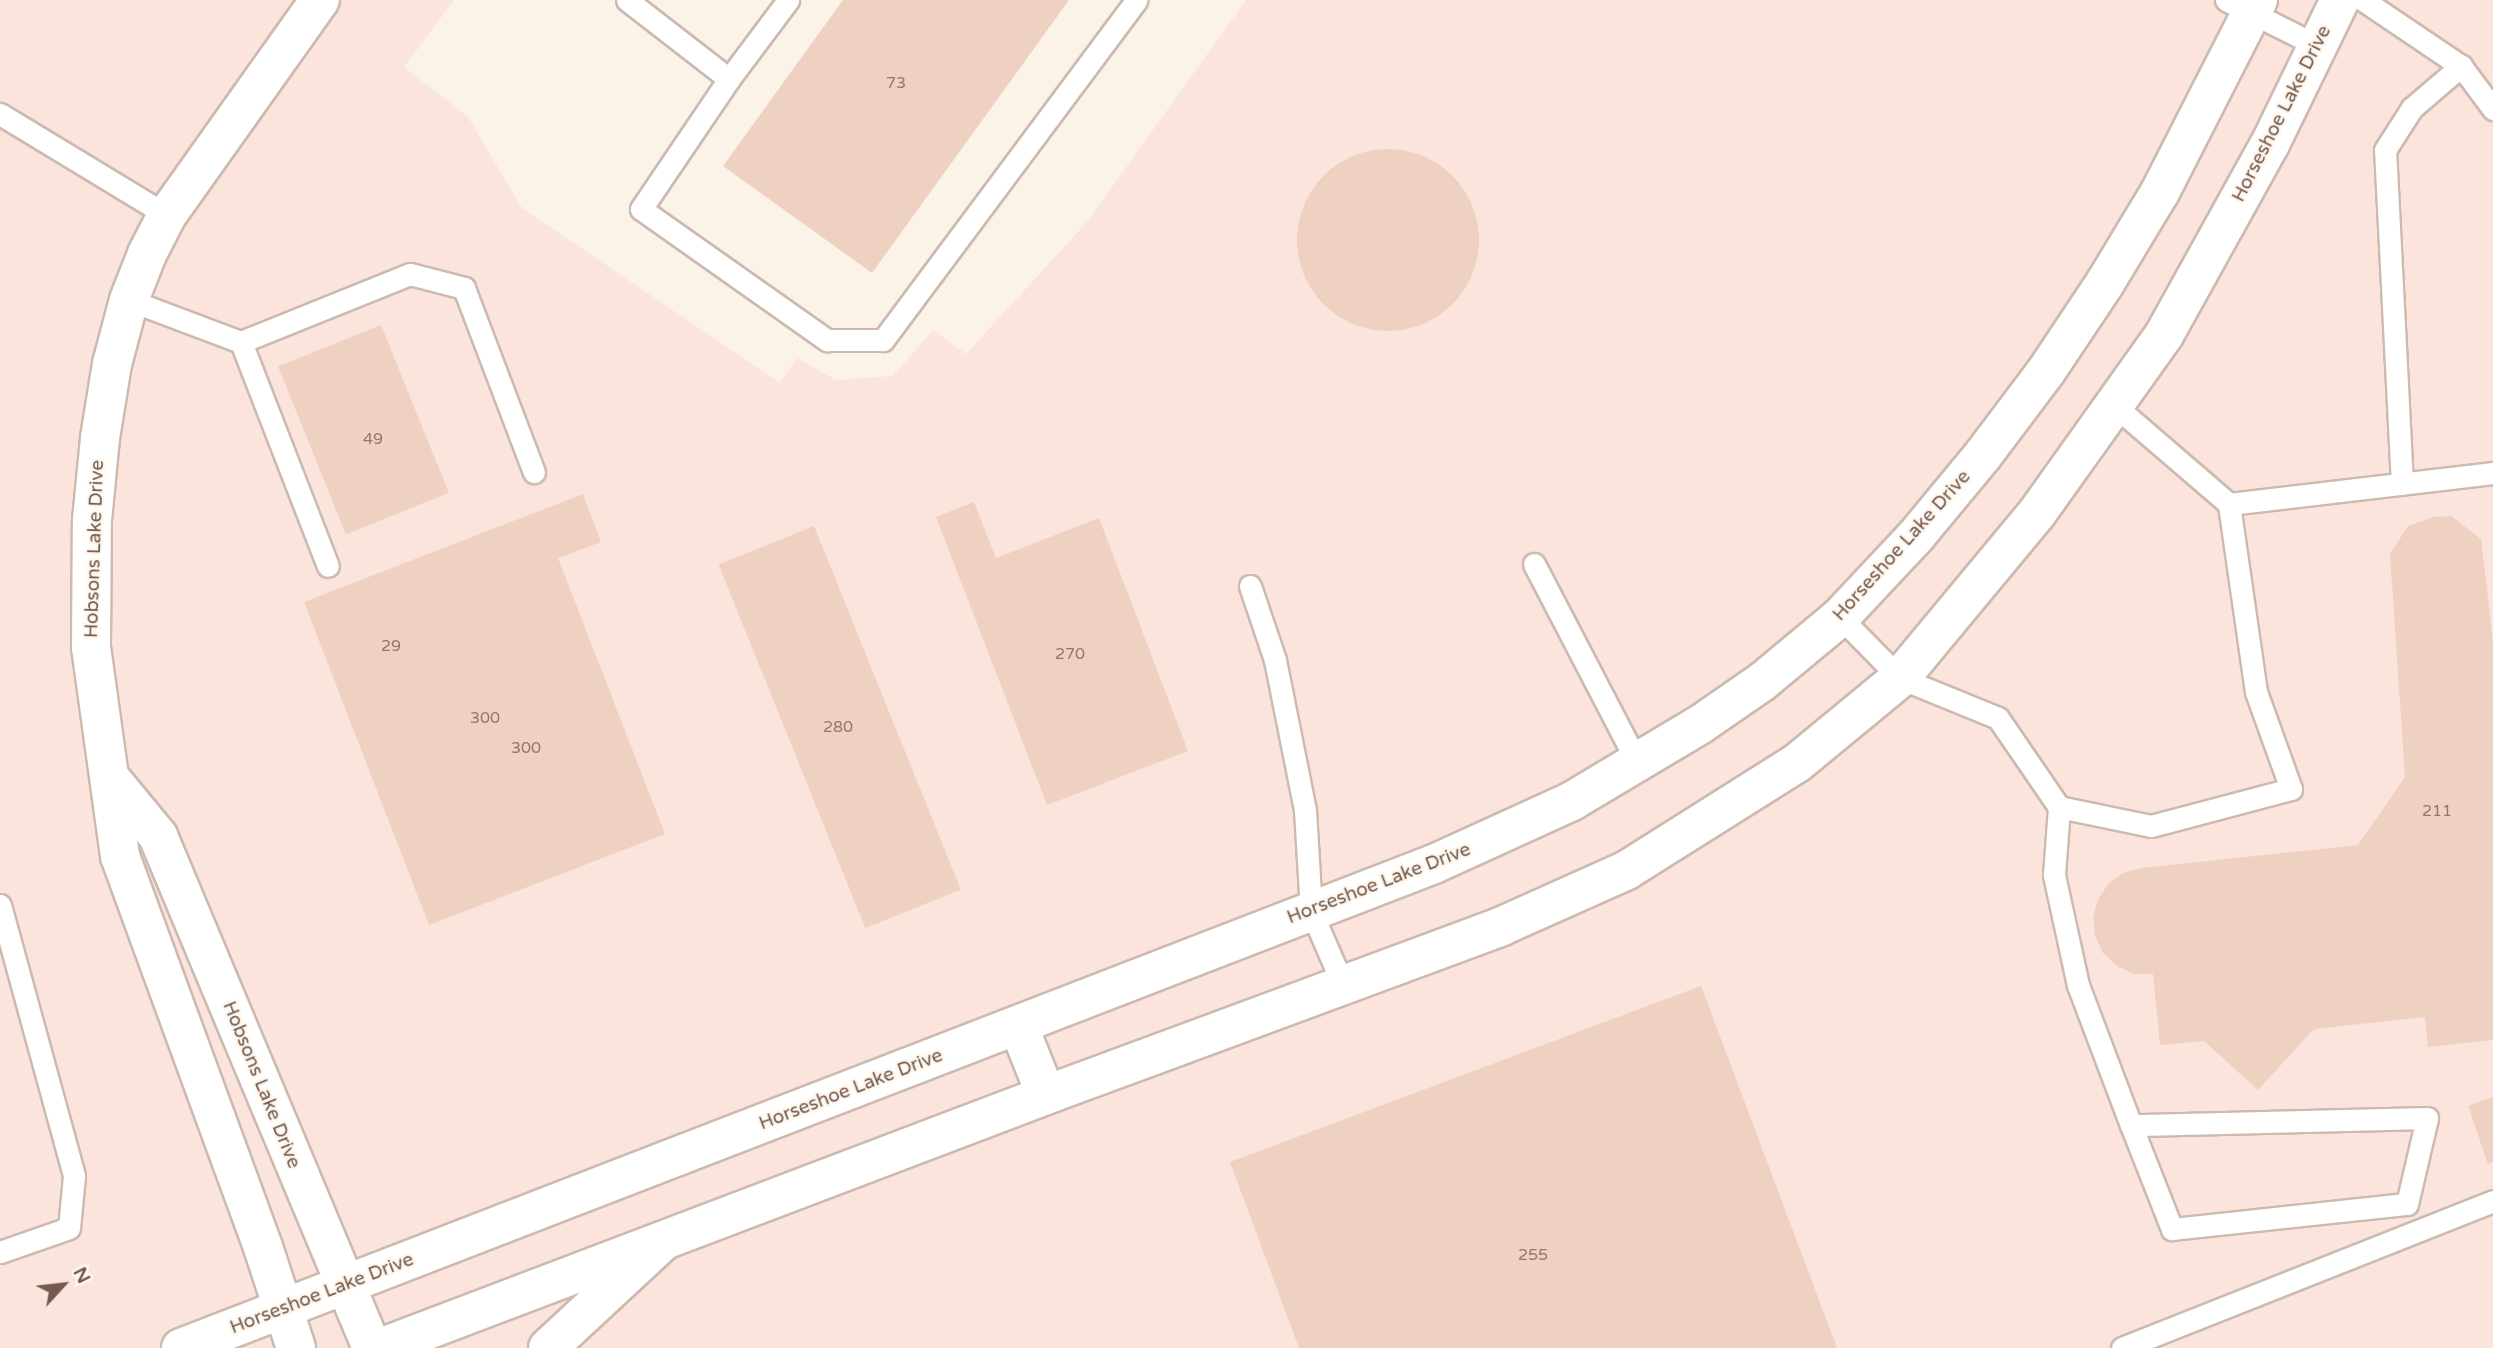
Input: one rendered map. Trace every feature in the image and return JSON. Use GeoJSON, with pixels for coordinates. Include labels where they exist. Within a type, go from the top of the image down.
{"type":"FeatureCollection","features":[{"type":"Feature","properties":{"kind":"street","name":"Hobsons Lake Drive"},"geometry":{"type":"LineString","coordinates":[[296,1348],[284,1307],[120,856],[92,648],[92,520],[106,400],[129,300],[167,215],[320,0]]}},
{"type":"Feature","properties":{"kind":"street","name":"Horseshoe Lake Drive"},"geometry":{"type":"LineString","coordinates":[[380,1348],[1046,1095],[1502,926],[1626,870],[1797,763],[1900,678],[2038,513],[2164,335],[2270,144],[2340,0]]}},
{"type":"Feature","properties":{"kind":"street","name":"Horseshoe Lake Drive"},"geometry":{"type":"LineString","coordinates":[[181,1348],[1503,835],[1637,764],[1763,681],[1840,617],[1916,536],[1983,455],[2047,370],[2105,283],[2160,192],[2245,5]]}},
{"type":"Feature","properties":{"kind":"street","name":"Hobsons Lake Drive"},"geometry":{"type":"LineString","coordinates":[[111,779],[158,836],[372,1348]]}},
{"type":"Feature","properties":{"kind":"street"},"geometry":{"type":"LineString","coordinates":[[1018,1025],[1046,1095]]}},
{"type":"Feature","properties":{"kind":"street"},"geometry":{"type":"LineString","coordinates":[[548,1348],[663,1241]]}},
{"type":"Feature","properties":{"kind":"lane"},"geometry":{"type":"LineString","coordinates":[[627,0],[729,79]]}},
{"type":"Feature","properties":{"kind":"lane"},"geometry":{"type":"LineString","coordinates":[[788,0],[729,79],[642,209],[827,340],[883,340],[1136,0]]}},
{"type":"Feature","properties":{"kind":"lane"},"geometry":{"type":"LineString","coordinates":[[2362,0],[2461,66],[2493,109]]}},
{"type":"Feature","properties":{"kind":"lane"},"geometry":{"type":"LineString","coordinates":[[2245,5],[2316,45]]}},
{"type":"Feature","properties":{"kind":"lane"},"geometry":{"type":"LineString","coordinates":[[2402,484],[2385,150],[2412,108],[2461,66]]}},
{"type":"Feature","properties":{"kind":"lane"},"geometry":{"type":"LineString","coordinates":[[0,114],[167,215]]}},
{"type":"Feature","properties":{"kind":"lane"},"geometry":{"type":"LineString","coordinates":[[129,300],[241,342],[410,274],[464,288],[534,472]]}},
{"type":"Feature","properties":{"kind":"lane"},"geometry":{"type":"LineString","coordinates":[[241,342],[328,566]]}},
{"type":"Feature","properties":{"kind":"lane"},"geometry":{"type":"LineString","coordinates":[[2059,807],[2151,826],[2291,789],[2256,692],[2229,504],[2113,405]]}},
{"type":"Feature","properties":{"kind":"lane"},"geometry":{"type":"LineString","coordinates":[[2229,504],[2493,472]]}},
{"type":"Feature","properties":{"kind":"lane"},"geometry":{"type":"LineString","coordinates":[[1534,564],[1637,764]]}},
{"type":"Feature","properties":{"kind":"lane"},"geometry":{"type":"LineString","coordinates":[[1250,586],[1275,660],[1305,810],[1311,911],[1343,985]]}},
{"type":"Feature","properties":{"kind":"lane"},"geometry":{"type":"LineString","coordinates":[[1840,617],[1900,678],[1998,718],[2059,807],[2054,875],[2078,985],[2131,1125],[2172,1229],[2407,1204],[2427,1118],[2131,1125]]}},
{"type":"Feature","properties":{"kind":"lane"},"geometry":{"type":"LineString","coordinates":[[0,905],[74,1176],[69,1228],[0,1252]]}},
{"type":"Feature","properties":{"kind":"lane"},"geometry":{"type":"LineString","coordinates":[[2122,1348],[2493,1201]]}},
{"type":"Feature","properties":{"kind":"shaded area"},"geometry":{"type":"Polygon","coordinates":[[[0,0],[454,0],[404,67],[468,117],[522,208],[780,383],[797,358],[836,380],[893,376],[933,330],[966,354],[1087,222],[1246,0],[2493,0],[2493,1348],[0,1348],[0,0]]]}},
{"type":"Feature","properties":{"kind":"building"},"geometry":{"type":"Polygon","coordinates":[[[843,0],[1069,0],[872,273],[723,166],[843,0]]]}},
{"type":"Feature","properties":{"kind":"building"},"geometry":{"type":"Polygon","coordinates":[[[1388,149],[1423,156],[1452,176],[1472,205],[1479,240],[1472,275],[1452,304],[1423,324],[1388,331],[1353,324],[1324,304],[1304,275],[1297,240],[1304,205],[1324,176],[1353,156],[1388,149]]]}},
{"type":"Feature","properties":{"kind":"building"},"geometry":{"type":"Polygon","coordinates":[[[381,325],[449,493],[346,534],[278,367],[381,325]]]}},
{"type":"Feature","properties":{"kind":"building"},"geometry":{"type":"Polygon","coordinates":[[[583,494],[601,542],[558,558],[665,834],[429,925],[304,602],[583,494]]]}},
{"type":"Feature","properties":{"kind":"building"},"geometry":{"type":"Polygon","coordinates":[[[974,502],[996,558],[1099,518],[1188,751],[1047,805],[936,517],[974,502]]]}},
{"type":"Feature","properties":{"kind":"building"},"geometry":{"type":"Polygon","coordinates":[[[2451,516],[2481,539],[2493,641],[2493,1040],[2428,1047],[2425,1017],[2314,1029],[2258,1090],[2204,1041],[2160,1045],[2153,974],[2134,974],[2117,966],[2103,953],[2095,936],[2093,917],[2098,900],[2108,884],[2123,873],[2141,868],[2358,845],[2405,777],[2390,554],[2408,526],[2434,517],[2451,516]]]}},
{"type":"Feature","properties":{"kind":"building"},"geometry":{"type":"Polygon","coordinates":[[[814,526],[961,889],[865,928],[719,565],[814,526]]]}},
{"type":"Feature","properties":{"kind":"building"},"geometry":{"type":"Polygon","coordinates":[[[1701,986],[1837,1348],[1299,1348],[1230,1162],[1701,986]]]}},
{"type":"Feature","properties":{"kind":"building"},"geometry":{"type":"Polygon","coordinates":[[[2493,1097],[2493,1162],[2488,1164],[2468,1106],[2493,1097]]]}}]}
